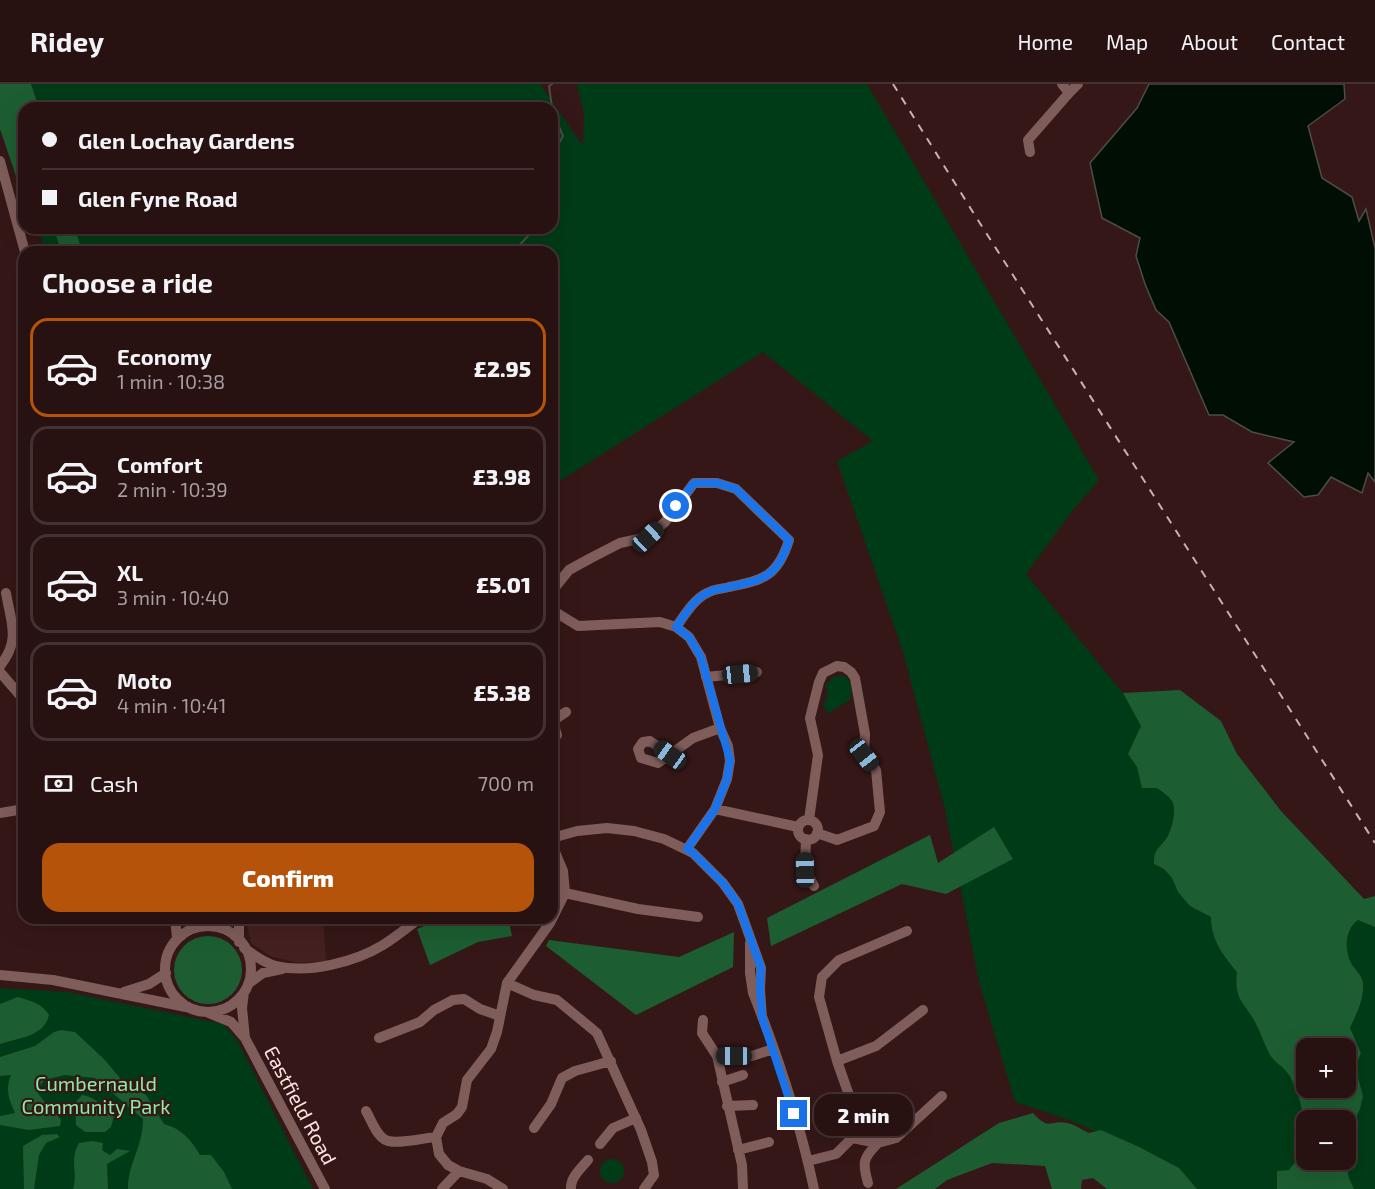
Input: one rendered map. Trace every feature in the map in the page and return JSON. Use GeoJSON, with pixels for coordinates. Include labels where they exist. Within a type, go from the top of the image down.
{"type":"FeatureCollection","features":[{"type":"Feature","properties":{"kind":"street"},"geometry":{"type":"LineString","coordinates":[[1030,152],[1023,142],[1065,88],[1078,84]]}},
{"type":"Feature","properties":{"kind":"street"},"geometry":{"type":"LineString","coordinates":[[0,161],[18,227]]}},
{"type":"Feature","properties":{"kind":"street"},"geometry":{"type":"LineString","coordinates":[[558,584],[570,570],[620,543],[648,537],[665,522],[694,483],[717,483],[736,489],[789,540],[784,557],[774,571],[753,582],[708,591],[695,601],[676,627]]}},
{"type":"Feature","properties":{"kind":"street"},"geometry":{"type":"LineString","coordinates":[[0,666],[10,654],[14,642],[4,612],[6,593]]}},
{"type":"Feature","properties":{"kind":"street"},"geometry":{"type":"LineString","coordinates":[[558,614],[578,626],[660,621],[676,627],[689,637],[701,657],[720,728],[728,746],[730,760],[727,779],[715,809],[687,849]]}},
{"type":"Feature","properties":{"kind":"street"},"geometry":{"type":"LineString","coordinates":[[809,820],[818,755],[810,718],[823,673],[837,666],[844,667],[855,678],[865,734],[864,755],[876,770],[880,812],[874,826],[837,840],[817,833]]}},
{"type":"Feature","properties":{"kind":"street"},"geometry":{"type":"LineString","coordinates":[[0,672],[18,693]]}},
{"type":"Feature","properties":{"kind":"street"},"geometry":{"type":"LineString","coordinates":[[706,677],[757,672]]}},
{"type":"Feature","properties":{"kind":"street"},"geometry":{"type":"LineString","coordinates":[[558,717],[566,712]]}},
{"type":"Feature","properties":{"kind":"street"},"geometry":{"type":"LineString","coordinates":[[670,755],[693,738],[720,728]]}},
{"type":"Feature","properties":{"kind":"street"},"geometry":{"type":"LineString","coordinates":[[715,809],[798,827]]}},
{"type":"Feature","properties":{"kind":"street"},"geometry":{"type":"LineString","coordinates":[[0,813],[18,810]]}},
{"type":"Feature","properties":{"kind":"street"},"geometry":{"type":"LineString","coordinates":[[809,820],[815,822],[818,828],[814,838],[806,840],[800,836],[798,827],[804,821],[809,820]]}},
{"type":"Feature","properties":{"kind":"street"},"geometry":{"type":"LineString","coordinates":[[558,836],[577,831],[607,828],[634,831],[664,839],[693,853],[723,883],[738,904],[761,968],[762,1017],[808,1161],[814,1189]]}},
{"type":"Feature","properties":{"kind":"street"},"geometry":{"type":"LineString","coordinates":[[806,840],[805,870],[814,886]]}},
{"type":"Feature","properties":{"kind":"street"},"geometry":{"type":"LineString","coordinates":[[558,859],[563,871],[565,893],[558,907]]}},
{"type":"Feature","properties":{"kind":"street"},"geometry":{"type":"LineString","coordinates":[[565,893],[638,909],[698,916]]}},
{"type":"Feature","properties":{"kind":"street"},"geometry":{"type":"LineString","coordinates":[[176,924],[177,938],[167,959],[166,973],[170,987],[178,999],[189,1008]]}},
{"type":"Feature","properties":{"kind":"street"},"geometry":{"type":"LineString","coordinates":[[240,924],[242,945],[263,960],[287,968]]}},
{"type":"Feature","properties":{"kind":"street"},"geometry":{"type":"LineString","coordinates":[[0,975],[53,980],[203,1012],[217,1011],[230,1006],[246,988],[269,971],[331,964],[365,954],[396,937],[411,924]]}},
{"type":"Feature","properties":{"kind":"street"},"geometry":{"type":"LineString","coordinates":[[503,1189],[487,1179],[459,1171],[443,1161],[436,1146],[436,1137],[443,1124],[462,1107],[466,1080],[491,1049],[507,983],[549,924]]}},
{"type":"Feature","properties":{"kind":"street"},"geometry":{"type":"LineString","coordinates":[[177,938],[194,927],[209,925],[233,935],[249,957],[251,970],[246,988]]}},
{"type":"Feature","properties":{"kind":"street"},"geometry":{"type":"LineString","coordinates":[[808,1161],[836,1154],[852,1138],[857,1118],[837,1061],[819,997],[822,978],[839,960],[907,931]]}},
{"type":"Feature","properties":{"kind":"street"},"geometry":{"type":"LineString","coordinates":[[118,993],[135,990],[166,973]]}},
{"type":"Feature","properties":{"kind":"street"},"geometry":{"type":"LineString","coordinates":[[507,983],[534,995],[557,1000],[597,1033],[636,1118],[652,1162],[654,1175],[644,1189]]}},
{"type":"Feature","properties":{"kind":"street","name":"Eastfield Road"},"geometry":{"type":"LineString","coordinates":[[245,1038],[242,1008],[246,988]]}},
{"type":"Feature","properties":{"kind":"street"},"geometry":{"type":"LineString","coordinates":[[379,1038],[420,1022],[434,1010],[453,1000],[464,999],[480,1009],[500,1016]]}},
{"type":"Feature","properties":{"kind":"street"},"geometry":{"type":"LineString","coordinates":[[837,1061],[876,1046],[923,1010]]}},
{"type":"Feature","properties":{"kind":"street","name":"Eastfield Road"},"geometry":{"type":"LineString","coordinates":[[203,1012],[231,1022],[245,1038],[325,1189]]}},
{"type":"Feature","properties":{"kind":"street"},"geometry":{"type":"LineString","coordinates":[[703,1020],[702,1033],[717,1056],[742,1166],[743,1189]]}},
{"type":"Feature","properties":{"kind":"street"},"geometry":{"type":"LineString","coordinates":[[717,1056],[752,1056],[773,1049]]}},
{"type":"Feature","properties":{"kind":"street"},"geometry":{"type":"LineString","coordinates":[[534,1128],[551,1104],[562,1078],[575,1071],[611,1061]]}},
{"type":"Feature","properties":{"kind":"street"},"geometry":{"type":"LineString","coordinates":[[722,1082],[743,1075]]}},
{"type":"Feature","properties":{"kind":"street"},"geometry":{"type":"LineString","coordinates":[[852,1138],[878,1143],[896,1138],[942,1096]]}},
{"type":"Feature","properties":{"kind":"street"},"geometry":{"type":"LineString","coordinates":[[727,1106],[753,1105]]}},
{"type":"Feature","properties":{"kind":"street"},"geometry":{"type":"LineString","coordinates":[[366,1111],[382,1138],[395,1144],[436,1137]]}},
{"type":"Feature","properties":{"kind":"street"},"geometry":{"type":"LineString","coordinates":[[600,1144],[613,1128],[636,1118]]}},
{"type":"Feature","properties":{"kind":"street"},"geometry":{"type":"LineString","coordinates":[[738,1150],[769,1142]]}},
{"type":"Feature","properties":{"kind":"street"},"geometry":{"type":"LineString","coordinates":[[868,1183],[863,1168],[866,1155],[878,1143]]}},
{"type":"Feature","properties":{"kind":"street"},"geometry":{"type":"LineString","coordinates":[[571,1189],[573,1179],[588,1160]]}},
{"type":"Feature","properties":{"kind":"street"},"geometry":{"type":"LineString","coordinates":[[442,1189],[459,1171]]}},
{"type":"Feature","properties":{"kind":"shaded area"},"geometry":{"type":"Polygon","coordinates":[[[1149,84],[1344,84],[1345,99],[1308,126],[1322,178],[1352,197],[1359,221],[1366,209],[1375,248],[1375,482],[1368,473],[1362,493],[1331,477],[1318,495],[1304,497],[1268,463],[1294,442],[1252,432],[1223,415],[1209,415],[1169,322],[1156,310],[1145,284],[1136,256],[1140,238],[1102,218],[1090,163],[1137,108],[1149,84]]]}},
{"type":"Feature","properties":{"kind":"shaded area"},"geometry":{"type":"Polygon","coordinates":[[[323,924],[326,961],[299,963],[270,956],[251,943],[247,925],[323,924]]]}},
{"type":"Feature","properties":{"kind":"green space"},"geometry":{"type":"Polygon","coordinates":[[[0,84],[540,84],[552,102],[18,102],[0,84]]]}},
{"type":"Feature","properties":{"kind":"green space"},"geometry":{"type":"Polygon","coordinates":[[[0,84],[31,84],[37,102],[18,102],[18,185],[17,179],[0,129],[0,84]]]}},
{"type":"Feature","properties":{"kind":"green space"},"geometry":{"type":"Polygon","coordinates":[[[577,84],[867,84],[1099,480],[1073,510],[1026,574],[1126,697],[1162,731],[1296,1063],[1296,1098],[1356,1098],[1356,1038],[1345,1038],[1332,934],[1360,908],[1375,918],[1375,1189],[1190,1189],[1160,1160],[1069,1120],[1015,1102],[979,982],[945,809],[903,652],[837,461],[873,441],[763,352],[558,482],[558,246],[44,246],[40,234],[558,234],[558,110],[583,146],[584,114],[577,84]]]}},
{"type":"Feature","properties":{"kind":"green space"},"geometry":{"type":"Polygon","coordinates":[[[56,234],[77,234],[80,246],[59,246],[56,234]]]}},
{"type":"Feature","properties":{"kind":"green space"},"geometry":{"type":"Polygon","coordinates":[[[844,675],[851,683],[851,699],[829,713],[823,706],[828,694],[825,686],[832,678],[844,675]]]}},
{"type":"Feature","properties":{"kind":"green space"},"geometry":{"type":"Polygon","coordinates":[[[1180,690],[1221,721],[1237,754],[1281,811],[1364,899],[1375,896],[1375,927],[1358,920],[1350,929],[1347,940],[1349,958],[1363,983],[1361,1000],[1350,1028],[1354,1038],[1296,1038],[1296,1090],[1289,1075],[1270,1055],[1255,1022],[1240,999],[1236,981],[1237,972],[1216,940],[1211,917],[1190,906],[1178,892],[1172,878],[1164,869],[1154,864],[1156,852],[1170,831],[1174,815],[1172,801],[1169,797],[1157,788],[1142,788],[1137,767],[1128,754],[1141,726],[1123,693],[1180,690]]]}},
{"type":"Feature","properties":{"kind":"green space"},"geometry":{"type":"Polygon","coordinates":[[[994,827],[1013,859],[946,894],[902,884],[771,946],[767,918],[930,835],[938,863],[994,827]]]}},
{"type":"Feature","properties":{"kind":"green space"},"geometry":{"type":"Polygon","coordinates":[[[430,924],[509,924],[512,936],[478,942],[430,965],[417,929],[430,924]]]}},
{"type":"Feature","properties":{"kind":"green space"},"geometry":{"type":"Polygon","coordinates":[[[734,932],[733,967],[636,1015],[546,946],[549,940],[679,957],[734,932]]]}},
{"type":"Feature","properties":{"kind":"green space"},"geometry":{"type":"Polygon","coordinates":[[[201,936],[215,936],[227,941],[237,951],[242,970],[237,989],[227,999],[215,1004],[201,1004],[189,999],[179,989],[174,977],[174,963],[179,951],[189,941],[201,936]]]}},
{"type":"Feature","properties":{"kind":"green space","name":"Cumbernauld Community Park"},"geometry":{"type":"Polygon","coordinates":[[[0,988],[67,992],[223,1024],[237,1040],[313,1189],[0,1189],[0,988]]]}},
{"type":"Feature","properties":{"kind":"green space"},"geometry":{"type":"Polygon","coordinates":[[[18,997],[39,1005],[49,1015],[42,1028],[36,1032],[0,1044],[0,1004],[18,997]]]}},
{"type":"Feature","properties":{"kind":"green space"},"geometry":{"type":"Polygon","coordinates":[[[61,1030],[75,1032],[105,1060],[124,1083],[146,1095],[164,1124],[185,1136],[200,1155],[211,1155],[224,1172],[232,1189],[128,1189],[130,1172],[141,1139],[143,1119],[95,1078],[65,1075],[44,1080],[37,1091],[61,1120],[60,1126],[29,1130],[0,1125],[0,1116],[15,1113],[8,1094],[11,1075],[0,1076],[0,1057],[35,1046],[54,1032],[61,1030]]]}},
{"type":"Feature","properties":{"kind":"green space"},"geometry":{"type":"Polygon","coordinates":[[[1356,1042],[1361,1053],[1356,1065],[1356,1042]]]}},
{"type":"Feature","properties":{"kind":"green space"},"geometry":{"type":"Polygon","coordinates":[[[1356,1071],[1363,1096],[1356,1118],[1356,1110],[1302,1110],[1299,1098],[1356,1098],[1356,1071]]]}},
{"type":"Feature","properties":{"kind":"green space"},"geometry":{"type":"Polygon","coordinates":[[[82,1095],[99,1102],[114,1116],[111,1127],[105,1132],[85,1132],[76,1125],[75,1103],[82,1095]]]}},
{"type":"Feature","properties":{"kind":"green space"},"geometry":{"type":"Polygon","coordinates":[[[1033,1113],[1043,1122],[1070,1124],[1089,1133],[1101,1130],[1139,1147],[1179,1168],[1197,1189],[1107,1189],[1093,1178],[1082,1180],[1081,1189],[1052,1189],[1045,1166],[992,1163],[947,1180],[935,1189],[896,1189],[999,1123],[1033,1113]]]}},
{"type":"Feature","properties":{"kind":"green space"},"geometry":{"type":"Polygon","coordinates":[[[57,1134],[60,1137],[46,1143],[39,1155],[34,1189],[24,1189],[23,1146],[42,1135],[57,1134]]]}},
{"type":"Feature","properties":{"kind":"green space"},"geometry":{"type":"Polygon","coordinates":[[[93,1141],[103,1143],[102,1150],[110,1155],[117,1149],[130,1151],[107,1164],[108,1189],[73,1189],[76,1149],[79,1143],[93,1141]]]}},
{"type":"Feature","properties":{"kind":"green space"},"geometry":{"type":"Polygon","coordinates":[[[612,1159],[621,1162],[624,1171],[621,1180],[612,1183],[603,1180],[600,1171],[603,1162],[612,1159]]]}},
{"type":"Feature","properties":{"kind":"green space"},"geometry":{"type":"Polygon","coordinates":[[[1296,1160],[1296,1170],[1347,1170],[1354,1189],[1277,1189],[1277,1171],[1289,1170],[1296,1160]]]}},
{"type":"Feature","properties":{"kind":"waterway"},"geometry":{"type":"LineString","coordinates":[[551,102],[549,86],[552,84]]}},
{"type":"Feature","properties":{"kind":"waterway"},"geometry":{"type":"LineString","coordinates":[[558,124],[563,136],[558,145]]}},
{"type":"Feature","properties":{"kind":"waterway"},"geometry":{"type":"LineString","coordinates":[[519,246],[528,236],[526,234]]}},
{"type":"Feature","properties":{"kind":"railway"},"geometry":{"type":"LineString","coordinates":[[893,84],[1375,843]]}},
{"type":"Feature","properties":{"kind":"route"},"geometry":{"type":"LineString","coordinates":[[676,506],[694,483],[717,483],[736,489],[789,540],[784,557],[774,571],[753,582],[708,591],[695,601],[676,627],[689,637],[701,657],[720,728],[728,746],[730,760],[727,779],[715,809],[687,849],[723,883],[738,904],[758,955],[761,968],[762,1017],[794,1114]]}}]}
